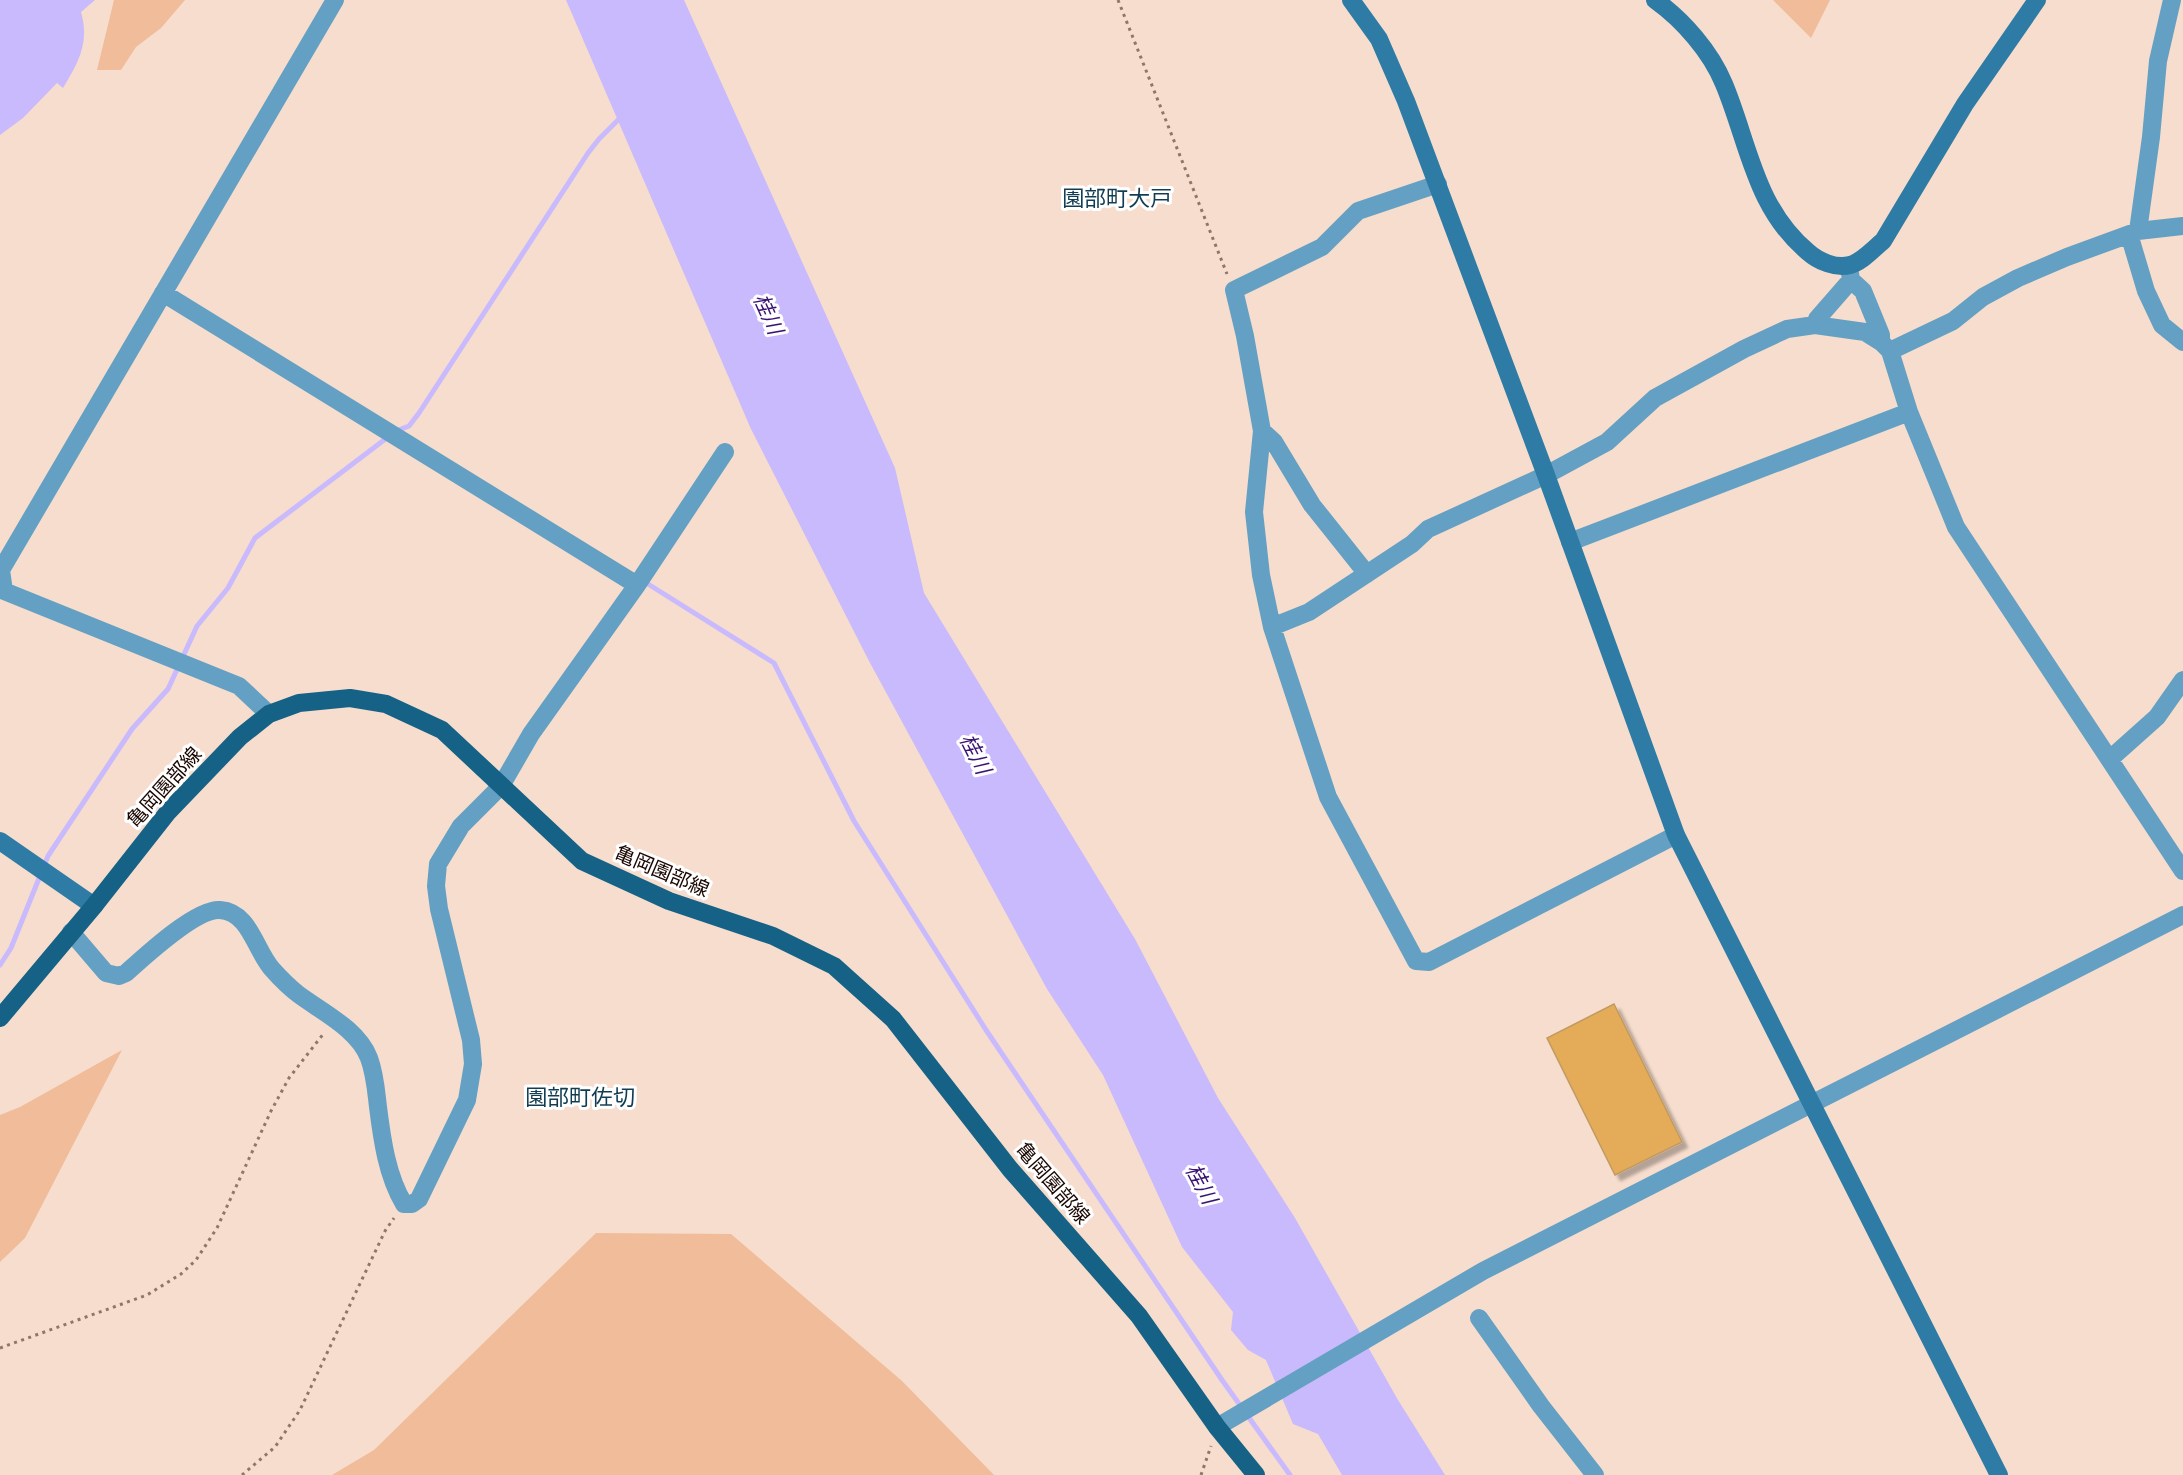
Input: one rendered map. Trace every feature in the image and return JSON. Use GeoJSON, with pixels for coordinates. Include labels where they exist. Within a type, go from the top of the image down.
{"type":"FeatureCollection","features":[{"type":"Feature","properties":{"kind":"main road","name":"亀岡園部線"},"geometry":{"type":"LineString","coordinates":[[0,1018],[94,906],[168,812],[240,737],[269,714],[299,703],[350,699],[386,704],[442,730],[582,861],[669,902],[773,936],[834,966],[893,1019],[1010,1169],[1139,1316],[1256,1475]]}},
{"type":"Feature","properties":{"kind":"street"},"geometry":{"type":"LineString","coordinates":[[269,714],[238,686],[4,591],[1,570],[335,0]]}},
{"type":"Feature","properties":{"kind":"street"},"geometry":{"type":"LineString","coordinates":[[1351,0],[1379,39],[1406,101],[1546,475],[1676,835],[1999,1475]]}},
{"type":"Feature","properties":{"kind":"street"},"geometry":{"type":"LineString","coordinates":[[1655,0],[1666,8],[1703,47],[1723,82],[1764,197],[1791,238],[1821,263],[1850,273],[1863,291],[1956,527],[2183,871]]}},
{"type":"Feature","properties":{"kind":"street"},"geometry":{"type":"LineString","coordinates":[[1815,324],[1850,273],[1883,241],[1965,104],[2037,0]]}},
{"type":"Feature","properties":{"kind":"street"},"geometry":{"type":"LineString","coordinates":[[2172,0],[2158,61],[2151,137],[2133,232],[2146,291],[2162,325],[2183,342]]}},
{"type":"Feature","properties":{"kind":"street"},"geometry":{"type":"LineString","coordinates":[[1438,184],[1358,211],[1322,247],[1234,290],[1245,336],[1262,431],[1254,512],[1261,575],[1272,627],[1328,797],[1416,961],[1429,962],[1676,835]]}},
{"type":"Feature","properties":{"kind":"street"},"geometry":{"type":"LineString","coordinates":[[1886,347],[1953,321],[1983,297],[2018,278],[2067,257],[2133,232],[2183,226]]}},
{"type":"Feature","properties":{"kind":"street"},"geometry":{"type":"LineString","coordinates":[[163,293],[637,585]]}},
{"type":"Feature","properties":{"kind":"street"},"geometry":{"type":"LineString","coordinates":[[1272,627],[1309,612],[1412,544],[1428,529],[1546,475],[1607,442],[1655,398],[1787,328],[1815,324],[1865,332],[1886,347]]}},
{"type":"Feature","properties":{"kind":"street"},"geometry":{"type":"LineString","coordinates":[[1570,542],[1909,412]]}},
{"type":"Feature","properties":{"kind":"street"},"geometry":{"type":"LineString","coordinates":[[1262,431],[1274,442],[1312,506],[1367,574]]}},
{"type":"Feature","properties":{"kind":"street"},"geometry":{"type":"LineString","coordinates":[[71,932],[106,974],[119,976],[126,973],[163,941],[198,916],[217,909],[231,912],[244,922],[271,967],[296,993],[360,1042],[368,1055],[374,1071],[381,1132],[396,1191],[404,1204],[412,1204],[418,1199],[467,1100],[473,1064],[471,1040],[438,909],[436,886],[438,864],[461,826],[501,786],[531,734],[637,585],[725,452]]}},
{"type":"Feature","properties":{"kind":"street"},"geometry":{"type":"LineString","coordinates":[[2110,759],[2157,717],[2183,680]]}},
{"type":"Feature","properties":{"kind":"street"},"geometry":{"type":"LineString","coordinates":[[0,841],[94,906]]}},
{"type":"Feature","properties":{"kind":"street"},"geometry":{"type":"LineString","coordinates":[[1221,1425],[1483,1271],[2183,915]]}},
{"type":"Feature","properties":{"kind":"street"},"geometry":{"type":"LineString","coordinates":[[1479,1318],[1541,1406],[1595,1475]]}},
{"type":"Feature","properties":{"kind":"path"},"geometry":{"type":"LineString","coordinates":[[1118,0],[1196,200],[1234,290]]}},
{"type":"Feature","properties":{"kind":"path"},"geometry":{"type":"LineString","coordinates":[[0,1348],[147,1295],[181,1274],[196,1260],[217,1228],[288,1078],[334,1020]]}},
{"type":"Feature","properties":{"kind":"path"},"geometry":{"type":"LineString","coordinates":[[242,1475],[275,1447],[300,1410],[385,1231],[404,1204]]}},
{"type":"Feature","properties":{"kind":"path"},"geometry":{"type":"LineString","coordinates":[[1201,1475],[1221,1425]]}},
{"type":"Feature","properties":{"kind":"shaded area"},"geometry":{"type":"Polygon","coordinates":[[[114,0],[185,0],[161,28],[136,47],[121,70],[97,70],[114,0]]]}},
{"type":"Feature","properties":{"kind":"shaded area"},"geometry":{"type":"Polygon","coordinates":[[[1773,0],[1830,0],[1811,38],[1773,0]]]}},
{"type":"Feature","properties":{"kind":"shaded area"},"geometry":{"type":"Polygon","coordinates":[[[122,1050],[25,1238],[0,1262],[0,1115],[20,1107],[122,1050]]]}},
{"type":"Feature","properties":{"kind":"shaded area"},"geometry":{"type":"Polygon","coordinates":[[[596,1233],[731,1234],[902,1381],[994,1475],[332,1475],[374,1450],[596,1233]]]}},
{"type":"Feature","properties":{"kind":"water"},"geometry":{"type":"Polygon","coordinates":[[[0,0],[95,0],[81,12],[84,33],[81,52],[63,88],[57,83],[23,118],[0,135],[0,0]]]}},
{"type":"Feature","properties":{"kind":"water","name":"桂川"},"geometry":{"type":"Polygon","coordinates":[[[566,0],[684,0],[895,468],[924,593],[1135,939],[1218,1098],[1295,1218],[1398,1400],[1445,1475],[1342,1475],[1318,1434],[1293,1424],[1266,1360],[1248,1350],[1231,1330],[1233,1312],[1182,1247],[1103,1075],[1047,989],[869,661],[751,429],[566,0]]]}},
{"type":"Feature","properties":{"kind":"building"},"geometry":{"type":"Polygon","coordinates":[[[1614,1004],[1682,1142],[1615,1175],[1547,1038],[1614,1004]]]}},
{"type":"Feature","properties":{"kind":"waterway"},"geometry":{"type":"LineString","coordinates":[[396,431],[409,426],[419,413],[588,153],[623,115]]}},
{"type":"Feature","properties":{"kind":"waterway"},"geometry":{"type":"LineString","coordinates":[[0,965],[11,948],[48,856],[132,729],[168,689],[197,626],[228,588],[255,538],[388,437]]}},
{"type":"Feature","properties":{"kind":"waterway"},"geometry":{"type":"LineString","coordinates":[[648,584],[774,663],[854,821],[986,1030],[1222,1380],[1290,1475]]}},
{"type":"Feature","properties":{"kind":"district","name":"園部町大戸"},"geometry":{"type":"Point","coordinates":[1117,198]}},
{"type":"Feature","properties":{"kind":"district","name":"園部町佐切"},"geometry":{"type":"Point","coordinates":[580,1097]}}]}
